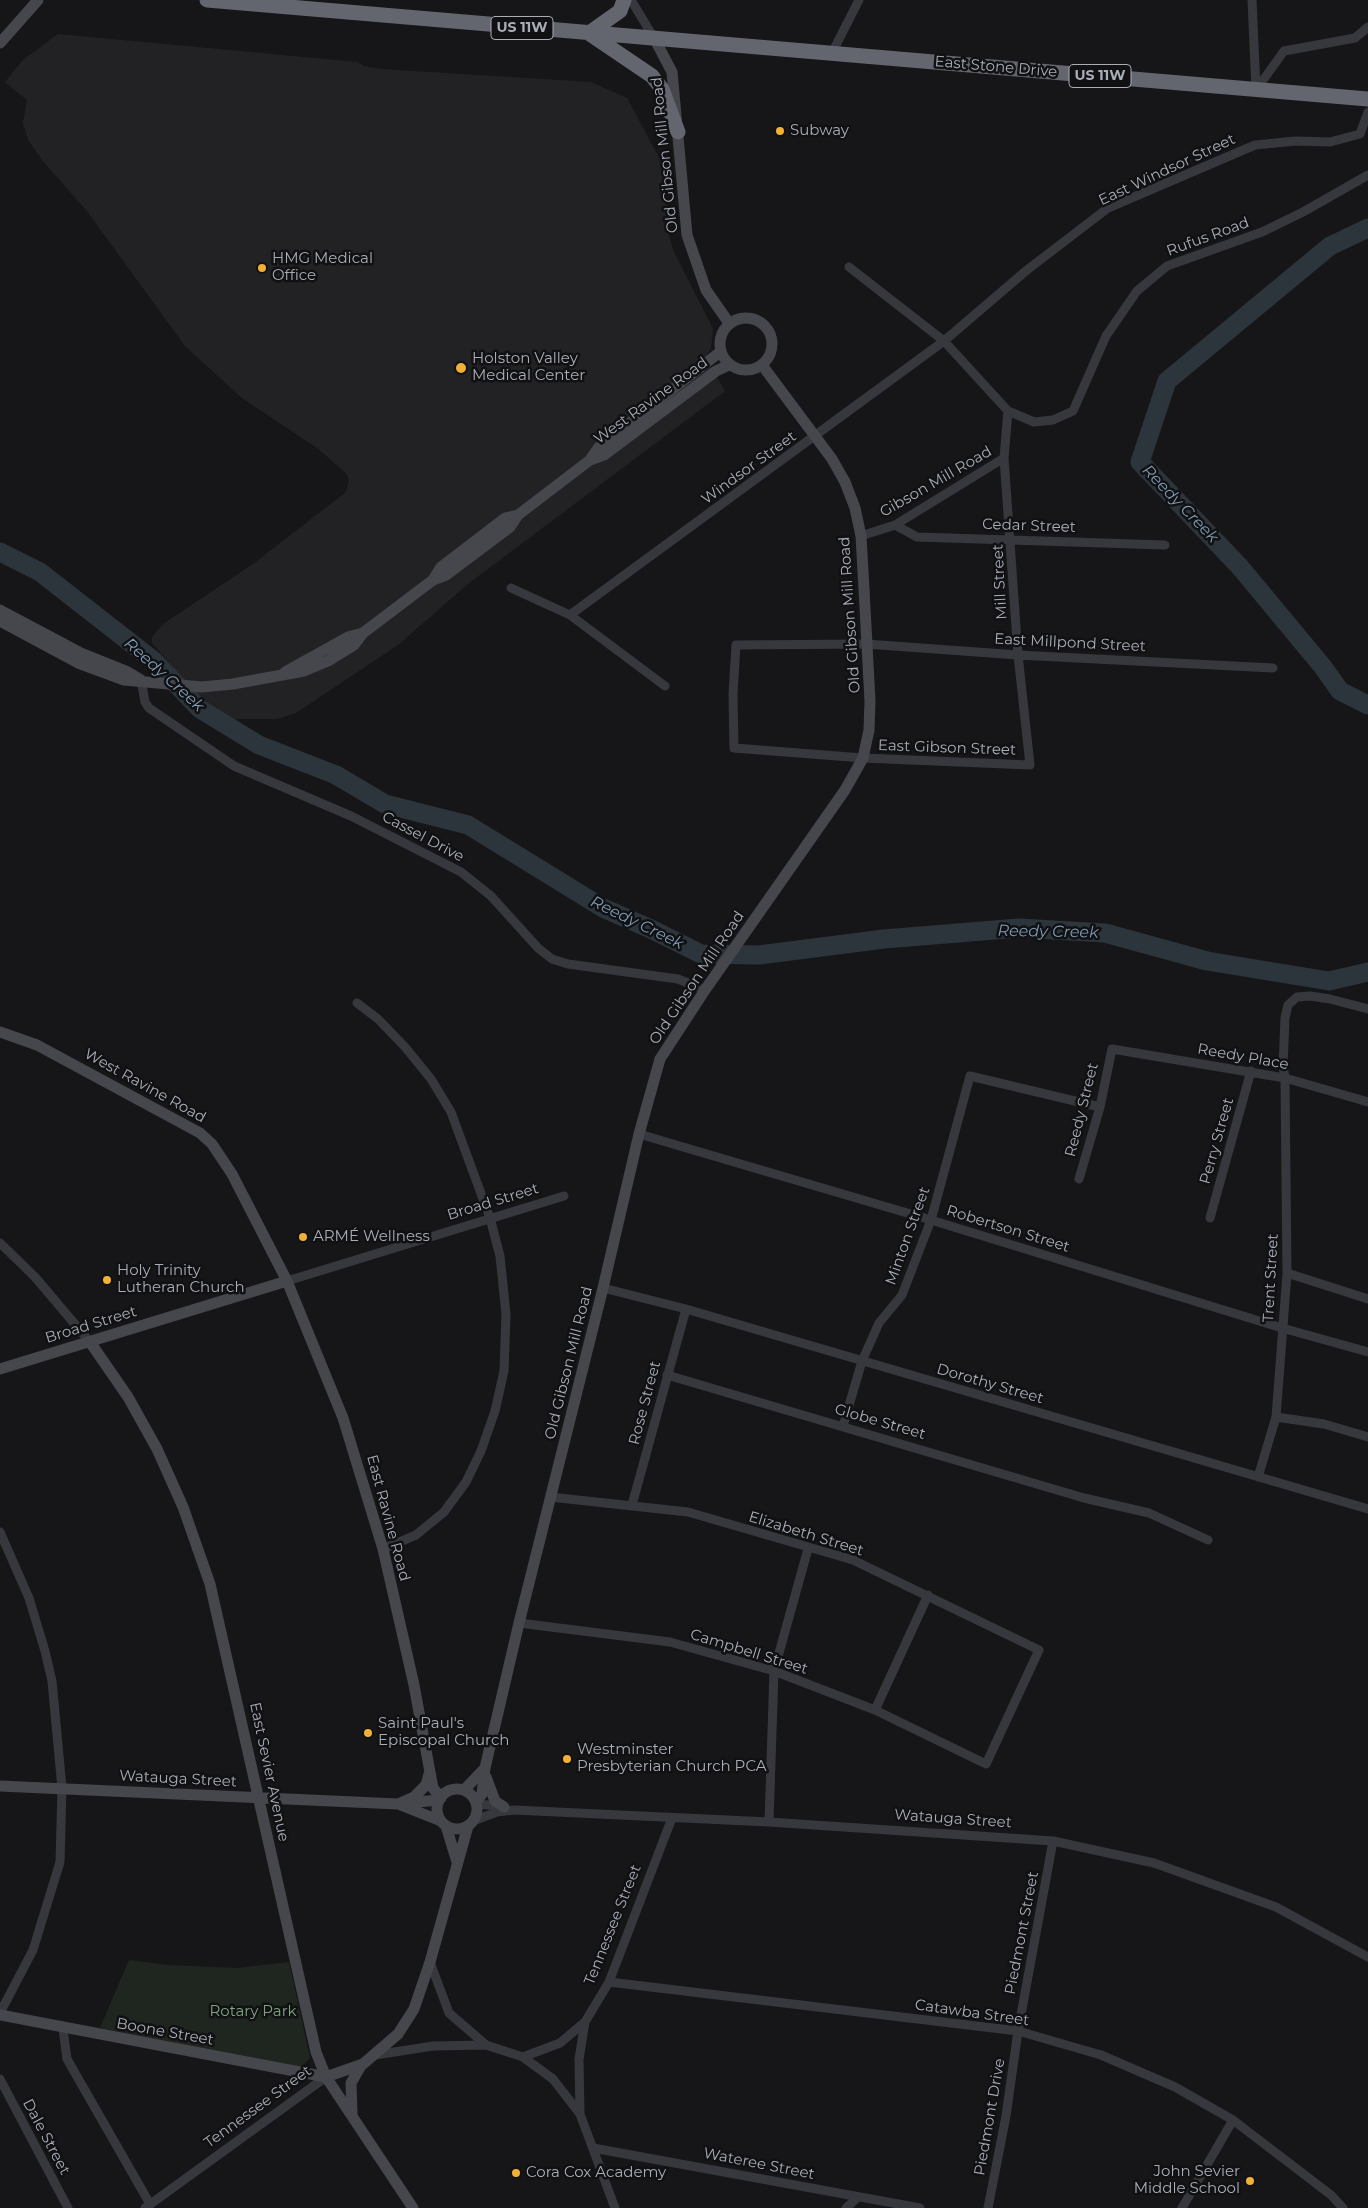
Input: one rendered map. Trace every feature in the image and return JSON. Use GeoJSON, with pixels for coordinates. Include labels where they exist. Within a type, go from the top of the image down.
{"type":"FeatureCollection","features":[{"type":"Feature","properties":{"kind":"highway","name":"US 11W"},"geometry":{"type":"LineString","coordinates":[[207,0],[654,38]]}},
{"type":"Feature","properties":{"kind":"highway"},"geometry":{"type":"LineString","coordinates":[[624,0],[620,11],[589,33],[652,76],[662,89],[678,132]]}},
{"type":"Feature","properties":{"kind":"highway","name":"East Stone Drive"},"geometry":{"type":"LineString","coordinates":[[654,38],[1368,99]]}},
{"type":"Feature","properties":{"kind":"street"},"geometry":{"type":"LineString","coordinates":[[0,42],[38,0]]}},
{"type":"Feature","properties":{"kind":"street"},"geometry":{"type":"LineString","coordinates":[[631,0],[654,38]]}},
{"type":"Feature","properties":{"kind":"street"},"geometry":{"type":"LineString","coordinates":[[832,53],[859,0]]}},
{"type":"Feature","properties":{"kind":"street"},"geometry":{"type":"LineString","coordinates":[[1252,0],[1256,90]]}},
{"type":"Feature","properties":{"kind":"street"},"geometry":{"type":"LineString","coordinates":[[1256,90],[1284,51],[1355,38],[1368,27]]}},
{"type":"Feature","properties":{"kind":"street","name":"Old Gibson Mill Road"},"geometry":{"type":"LineString","coordinates":[[654,38],[672,72],[688,235],[706,290],[729,323]]}},
{"type":"Feature","properties":{"kind":"street","name":"East Windsor Street"},"geometry":{"type":"LineString","coordinates":[[944,341],[1027,270],[1108,208],[1255,145],[1296,141],[1330,142],[1360,134],[1368,112]]}},
{"type":"Feature","properties":{"kind":"street","name":"Rufus Road"},"geometry":{"type":"LineString","coordinates":[[1008,411],[1034,422],[1053,420],[1073,411],[1106,336],[1138,291],[1167,266],[1262,232],[1303,212],[1368,175]]}},
{"type":"Feature","properties":{"kind":"street"},"geometry":{"type":"LineString","coordinates":[[850,267],[944,341],[1008,411]]}},
{"type":"Feature","properties":{"kind":"street"},"geometry":{"type":"LineString","coordinates":[[744,317],[752,318],[766,327],[772,342],[771,351],[762,365],[746,370],[730,365],[720,352],[720,336],[729,323],[744,317]]}},
{"type":"Feature","properties":{"kind":"street","name":"Windsor Street"},"geometry":{"type":"LineString","coordinates":[[570,615],[944,341]]}},
{"type":"Feature","properties":{"kind":"street","name":"West Ravine Road"},"geometry":{"type":"LineString","coordinates":[[590,460],[599,447],[720,352]]}},
{"type":"Feature","properties":{"kind":"street","name":"West Ravine Road"},"geometry":{"type":"LineString","coordinates":[[0,621],[92,669],[124,680],[202,687],[233,684],[284,673],[348,637],[363,633],[433,580],[440,567],[505,518],[518,514],[590,460],[604,455],[716,371],[730,365]]}},
{"type":"Feature","properties":{"kind":"street","name":"Old Gibson Mill Road"},"geometry":{"type":"LineString","coordinates":[[476,1803],[482,1794],[485,1768],[519,1623],[603,1288],[639,1134],[660,1059],[705,990],[845,790],[862,758],[868,730],[870,701],[861,536],[855,508],[846,482],[816,436],[762,365]]}},
{"type":"Feature","properties":{"kind":"street","name":"Gibson Mill Road"},"geometry":{"type":"LineString","coordinates":[[861,536],[895,525],[1004,458],[1008,411]]}},
{"type":"Feature","properties":{"kind":"street","name":"Mill Street"},"geometry":{"type":"LineString","coordinates":[[1004,458],[1012,539],[1018,654],[1030,765]]}},
{"type":"Feature","properties":{"kind":"street","name":"Cedar Street"},"geometry":{"type":"LineString","coordinates":[[895,525],[917,537],[1165,545]]}},
{"type":"Feature","properties":{"kind":"street"},"geometry":{"type":"LineString","coordinates":[[511,588],[570,615],[665,686]]}},
{"type":"Feature","properties":{"kind":"street","name":"West Ravine Road"},"geometry":{"type":"LineString","coordinates":[[0,610],[81,653],[146,681]]}},
{"type":"Feature","properties":{"kind":"street","name":"East Millpond Street"},"geometry":{"type":"LineString","coordinates":[[733,694],[736,644],[866,644],[1273,668]]}},
{"type":"Feature","properties":{"kind":"street","name":"Cassel Drive"},"geometry":{"type":"LineString","coordinates":[[146,681],[145,702],[149,708],[234,766],[366,823],[461,872],[491,896],[538,948],[552,959],[568,964],[678,979],[705,990]]}},
{"type":"Feature","properties":{"kind":"street","name":"East Gibson Street"},"geometry":{"type":"LineString","coordinates":[[733,694],[734,748],[862,758],[1030,765]]}},
{"type":"Feature","properties":{"kind":"street","name":"Trent Street"},"geometry":{"type":"LineString","coordinates":[[1258,1477],[1276,1418],[1287,1273],[1285,1078],[1283,1066],[1285,1018],[1288,1005],[1292,1000],[1310,996],[1368,1009]]}},
{"type":"Feature","properties":{"kind":"street"},"geometry":{"type":"LineString","coordinates":[[357,1003],[378,1019],[405,1047],[432,1079],[452,1112],[490,1218],[500,1256],[506,1314],[504,1372],[495,1411],[482,1451],[466,1482],[444,1512],[416,1535],[383,1549]]}},
{"type":"Feature","properties":{"kind":"street","name":"West Ravine Road"},"geometry":{"type":"LineString","coordinates":[[0,1032],[22,1038],[37,1045],[200,1133],[212,1144],[232,1174],[287,1281]]}},
{"type":"Feature","properties":{"kind":"street","name":"Reedy Place"},"geometry":{"type":"LineString","coordinates":[[1112,1049],[1252,1071],[1285,1078],[1368,1102]]}},
{"type":"Feature","properties":{"kind":"street","name":"Reedy Street"},"geometry":{"type":"LineString","coordinates":[[1079,1179],[1100,1107],[1112,1049]]}},
{"type":"Feature","properties":{"kind":"street","name":"Perry Street"},"geometry":{"type":"LineString","coordinates":[[1210,1218],[1252,1071]]}},
{"type":"Feature","properties":{"kind":"street","name":"Minton Street"},"geometry":{"type":"LineString","coordinates":[[843,1426],[862,1361],[879,1323],[902,1294],[931,1220],[970,1076],[1100,1107]]}},
{"type":"Feature","properties":{"kind":"street","name":"Robertson Street"},"geometry":{"type":"LineString","coordinates":[[639,1134],[931,1220],[1282,1328],[1368,1352]]}},
{"type":"Feature","properties":{"kind":"street","name":"Broad Street"},"geometry":{"type":"LineString","coordinates":[[0,1369],[564,1196]]}},
{"type":"Feature","properties":{"kind":"street"},"geometry":{"type":"LineString","coordinates":[[0,1243],[35,1277],[90,1342]]}},
{"type":"Feature","properties":{"kind":"street"},"geometry":{"type":"LineString","coordinates":[[1287,1273],[1368,1299]]}},
{"type":"Feature","properties":{"kind":"street","name":"East Ravine Road"},"geometry":{"type":"LineString","coordinates":[[287,1281],[343,1418],[383,1549],[416,1693],[433,1788],[440,1799]]}},
{"type":"Feature","properties":{"kind":"street","name":"Dorothy Street"},"geometry":{"type":"LineString","coordinates":[[603,1288],[686,1309],[1368,1509]]}},
{"type":"Feature","properties":{"kind":"street","name":"Rose Street"},"geometry":{"type":"LineString","coordinates":[[632,1505],[686,1309]]}},
{"type":"Feature","properties":{"kind":"street","name":"East Sevier Avenue"},"geometry":{"type":"LineString","coordinates":[[90,1342],[128,1397],[157,1449],[198,1545],[222,1630],[316,2052],[326,2077],[413,2208]]}},
{"type":"Feature","properties":{"kind":"street","name":"Globe Street"},"geometry":{"type":"LineString","coordinates":[[667,1375],[1084,1498],[1149,1513],[1208,1540]]}},
{"type":"Feature","properties":{"kind":"street"},"geometry":{"type":"LineString","coordinates":[[1276,1418],[1324,1424],[1368,1437]]}},
{"type":"Feature","properties":{"kind":"street","name":"Elizabeth Street"},"geometry":{"type":"LineString","coordinates":[[550,1497],[688,1512],[808,1549],[853,1560],[1039,1650],[986,1764]]}},
{"type":"Feature","properties":{"kind":"street"},"geometry":{"type":"LineString","coordinates":[[0,1532],[29,1598],[45,1651],[52,1681],[62,1788],[60,1862],[34,1950],[0,2014]]}},
{"type":"Feature","properties":{"kind":"street"},"geometry":{"type":"LineString","coordinates":[[769,1822],[774,1670],[808,1549]]}},
{"type":"Feature","properties":{"kind":"street"},"geometry":{"type":"LineString","coordinates":[[875,1710],[928,1595]]}},
{"type":"Feature","properties":{"kind":"street","name":"Campbell Street"},"geometry":{"type":"LineString","coordinates":[[519,1623],[670,1642],[774,1670],[875,1710],[986,1764]]}},
{"type":"Feature","properties":{"kind":"street"},"geometry":{"type":"LineString","coordinates":[[398,1804],[440,1799],[459,1790],[485,1768],[489,1790],[495,1801],[509,1808]]}},
{"type":"Feature","properties":{"kind":"street"},"geometry":{"type":"LineString","coordinates":[[376,2055],[408,2022],[430,1962],[457,1862],[470,1824],[477,1812],[476,1803],[471,1795],[444,1786],[430,1772],[426,1785],[414,1797],[398,1804]]}},
{"type":"Feature","properties":{"kind":"street","name":"Watauga Street"},"geometry":{"type":"LineString","coordinates":[[0,1786],[398,1804],[443,1823]]}},
{"type":"Feature","properties":{"kind":"street"},"geometry":{"type":"LineString","coordinates":[[440,1799],[437,1811],[457,1862]]}},
{"type":"Feature","properties":{"kind":"street","name":"Watauga Street"},"geometry":{"type":"LineString","coordinates":[[476,1803],[509,1808],[769,1822],[1053,1841],[1154,1863],[1276,1907],[1368,1957]]}},
{"type":"Feature","properties":{"kind":"street","name":"Watauga Street"},"geometry":{"type":"LineString","coordinates":[[470,1824],[509,1808]]}},
{"type":"Feature","properties":{"kind":"street","name":"Tennessee Street"},"geometry":{"type":"LineString","coordinates":[[148,2206],[326,2077],[363,2064],[376,2055],[433,2046],[486,2045],[523,2057],[560,2043],[585,2022],[609,1982],[672,1818]]}},
{"type":"Feature","properties":{"kind":"street"},"geometry":{"type":"LineString","coordinates":[[443,1823],[457,1829],[470,1824]]}},
{"type":"Feature","properties":{"kind":"street","name":"Piedmont Street"},"geometry":{"type":"LineString","coordinates":[[1018,2031],[1053,1841]]}},
{"type":"Feature","properties":{"kind":"street"},"geometry":{"type":"LineString","coordinates":[[430,1962],[449,2013],[486,2045]]}},
{"type":"Feature","properties":{"kind":"street","name":"Catawba Street"},"geometry":{"type":"LineString","coordinates":[[609,1982],[1018,2031],[1101,2055],[1175,2087],[1233,2120],[1331,2195],[1343,2208]]}},
{"type":"Feature","properties":{"kind":"street","name":"Boone Street"},"geometry":{"type":"LineString","coordinates":[[0,2014],[62,2028],[326,2077]]}},
{"type":"Feature","properties":{"kind":"street"},"geometry":{"type":"LineString","coordinates":[[580,2114],[579,2059],[585,2022]]}},
{"type":"Feature","properties":{"kind":"street"},"geometry":{"type":"LineString","coordinates":[[62,2028],[67,2059],[148,2206]]}},
{"type":"Feature","properties":{"kind":"street","name":"Piedmont Drive"},"geometry":{"type":"LineString","coordinates":[[988,2208],[1006,2116],[1018,2031]]}},
{"type":"Feature","properties":{"kind":"street"},"geometry":{"type":"LineString","coordinates":[[523,2057],[553,2080],[580,2114],[615,2208]]}},
{"type":"Feature","properties":{"kind":"street"},"geometry":{"type":"LineString","coordinates":[[352,2116],[351,2083],[363,2064]]}},
{"type":"Feature","properties":{"kind":"street","name":"Dale Street"},"geometry":{"type":"LineString","coordinates":[[0,2079],[68,2208]]}},
{"type":"Feature","properties":{"kind":"street"},"geometry":{"type":"LineString","coordinates":[[1182,2208],[1233,2120]]}},
{"type":"Feature","properties":{"kind":"street","name":"Wateree Street"},"geometry":{"type":"LineString","coordinates":[[593,2148],[920,2208]]}},
{"type":"Feature","properties":{"kind":"street"},"geometry":{"type":"LineString","coordinates":[[846,2208],[858,2197]]}},
{"type":"Feature","properties":{"kind":"shaded area","name":"Holston Valley Medical Center"},"geometry":{"type":"Polygon","coordinates":[[[58,34],[357,62],[364,66],[380,69],[591,82],[627,98],[662,163],[668,219],[666,225],[674,252],[713,329],[711,349],[705,357],[725,391],[469,583],[398,645],[296,713],[277,719],[230,719],[214,710],[178,673],[152,643],[152,637],[163,624],[253,564],[346,492],[349,479],[346,473],[317,448],[242,398],[185,346],[86,210],[42,160],[28,140],[23,123],[27,100],[5,82],[23,60],[58,34]]]}},
{"type":"Feature","properties":{"kind":"green space","name":"Rotary Park"},"geometry":{"type":"Polygon","coordinates":[[[129,1960],[168,1965],[238,1968],[289,1962],[310,2058],[301,2067],[100,2028],[129,1960]]]}},
{"type":"Feature","properties":{"kind":"waterway","name":"Reedy Creek"},"geometry":{"type":"LineString","coordinates":[[1368,228],[1330,246],[1167,381],[1140,462],[1240,567],[1323,667],[1340,691],[1368,705]]}},
{"type":"Feature","properties":{"kind":"waterway","name":"Reedy Creek"},"geometry":{"type":"LineString","coordinates":[[0,552],[40,572],[154,661],[200,709],[259,745],[336,775],[385,804],[468,825],[603,908],[701,954],[759,955],[884,939],[1019,928],[1105,933],[1207,961],[1329,981],[1368,972]]}},
{"type":"Feature","properties":{"kind":"place","name":"Subway"},"geometry":{"type":"Point","coordinates":[780,131]}},
{"type":"Feature","properties":{"kind":"place","name":"HMG Medical Office"},"geometry":{"type":"Point","coordinates":[262,268]}},
{"type":"Feature","properties":{"kind":"place","name":"Holston Valley Medical Center"},"geometry":{"type":"Point","coordinates":[461,368]}},
{"type":"Feature","properties":{"kind":"place","name":"ARMÉ Wellness"},"geometry":{"type":"Point","coordinates":[303,1237]}},
{"type":"Feature","properties":{"kind":"place","name":"Holy Trinity Lutheran Church"},"geometry":{"type":"Point","coordinates":[107,1280]}},
{"type":"Feature","properties":{"kind":"place","name":"Saint Paul's Episcopal Church"},"geometry":{"type":"Point","coordinates":[368,1733]}},
{"type":"Feature","properties":{"kind":"place","name":"Westminster Presbyterian Church PCA"},"geometry":{"type":"Point","coordinates":[567,1759]}},
{"type":"Feature","properties":{"kind":"place","name":"Cora Cox Academy"},"geometry":{"type":"Point","coordinates":[516,2173]}},
{"type":"Feature","properties":{"kind":"place","name":"John Sevier Middle School"},"geometry":{"type":"Point","coordinates":[1250,2181]}}]}
